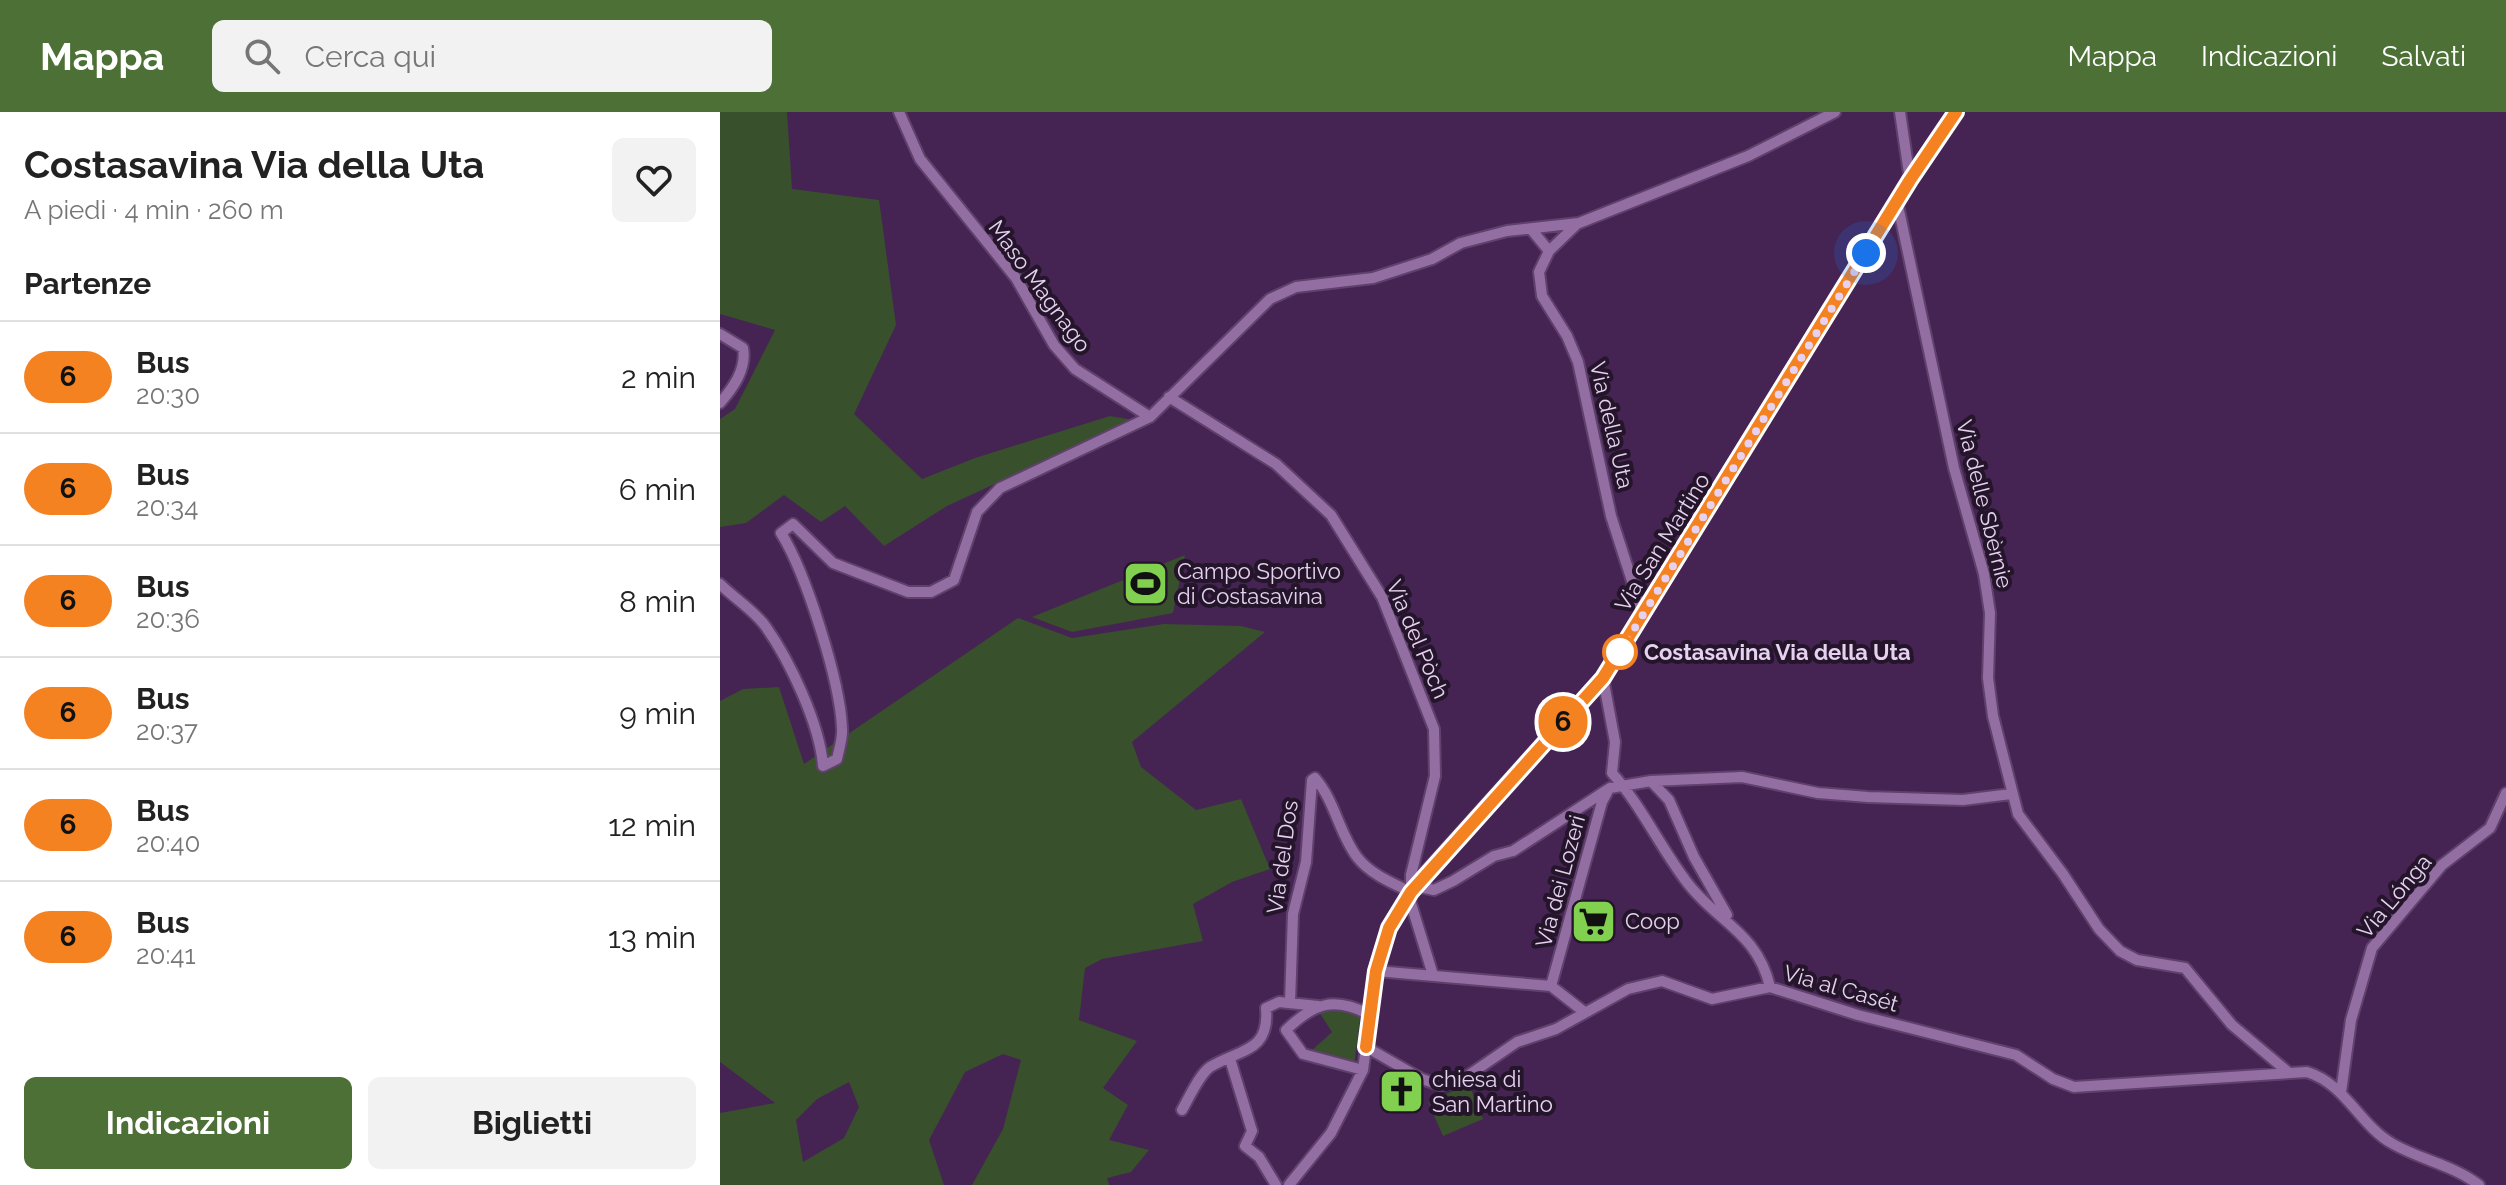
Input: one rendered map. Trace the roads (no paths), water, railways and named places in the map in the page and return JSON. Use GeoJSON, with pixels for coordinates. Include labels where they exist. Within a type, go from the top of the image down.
{"type":"FeatureCollection","features":[{"type":"Feature","properties":{"kind":"street","name":"Maso Magnago"},"geometry":{"type":"LineString","coordinates":[[899,112],[920,159],[1016,278],[1054,345],[1075,369],[1150,417]]}},
{"type":"Feature","properties":{"kind":"street"},"geometry":{"type":"LineString","coordinates":[[720,584],[765,624],[800,692],[822,747],[823,766],[837,759],[843,732],[838,693],[819,628],[790,548],[781,533],[793,524],[833,563],[908,592],[931,592],[954,580],[977,512],[1000,488],[1150,417],[1228,345],[1270,299],[1296,287],[1373,278],[1432,259],[1461,243],[1579,223],[1748,156],[1835,112]]}},
{"type":"Feature","properties":{"kind":"street"},"geometry":{"type":"LineString","coordinates":[[1900,112],[1910,180]]}},
{"type":"Feature","properties":{"kind":"street","name":"Via San Martino"},"geometry":{"type":"LineString","coordinates":[[1289,1185],[1331,1133],[1363,1070],[1376,971],[1389,928],[1412,891],[1603,678],[1910,180],[1956,112]]}},
{"type":"Feature","properties":{"kind":"street","name":"Via delle Sbèrnie"},"geometry":{"type":"LineString","coordinates":[[1897,201],[1954,468],[1984,574],[1990,613],[1988,678],[1993,716],[2018,814],[2099,929],[2120,951],[2137,960],[2185,968],[2232,1025],[2288,1072]]}},
{"type":"Feature","properties":{"kind":"street"},"geometry":{"type":"LineString","coordinates":[[1531,229],[1549,251],[1579,223]]}},
{"type":"Feature","properties":{"kind":"street","name":"Via della Uta"},"geometry":{"type":"LineString","coordinates":[[1549,251],[1539,272],[1542,296],[1567,336],[1578,362],[1611,516],[1643,615]]}},
{"type":"Feature","properties":{"kind":"street"},"geometry":{"type":"LineString","coordinates":[[720,334],[743,348],[744,357],[735,385],[720,403]]}},
{"type":"Feature","properties":{"kind":"street","name":"Via del Pòch"},"geometry":{"type":"LineString","coordinates":[[1169,397],[1276,464],[1331,515],[1382,597],[1434,729],[1435,776],[1411,875],[1412,891]]}},
{"type":"Feature","properties":{"kind":"street"},"geometry":{"type":"LineString","coordinates":[[1603,678],[1615,742],[1612,773],[1689,885],[1732,924],[1757,953],[1770,987]]}},
{"type":"Feature","properties":{"kind":"street"},"geometry":{"type":"LineString","coordinates":[[1433,975],[1412,891],[1434,890],[1494,856],[1513,851],[1610,788],[1651,781],[1742,777],[1818,793],[1868,797],[1963,800],[2011,794]]}},
{"type":"Feature","properties":{"kind":"street","name":"Via del Dos"},"geometry":{"type":"LineString","coordinates":[[1290,1002],[1293,914],[1306,862],[1312,780],[1315,778],[1326,791],[1359,860],[1385,880],[1412,891]]}},
{"type":"Feature","properties":{"kind":"street"},"geometry":{"type":"LineString","coordinates":[[1651,781],[1669,800],[1694,857],[1732,924]]}},
{"type":"Feature","properties":{"kind":"street","name":"Via dei Lozeri"},"geometry":{"type":"LineString","coordinates":[[1551,986],[1602,802],[1610,788]]}},
{"type":"Feature","properties":{"kind":"street","name":"Via Lónga"},"geometry":{"type":"LineString","coordinates":[[2341,1092],[2351,1020],[2372,948],[2442,865],[2469,848],[2490,828],[2506,793]]}},
{"type":"Feature","properties":{"kind":"street"},"geometry":{"type":"LineString","coordinates":[[1376,971],[1551,986],[1583,1011]]}},
{"type":"Feature","properties":{"kind":"street","name":"Via al Casét"},"geometry":{"type":"LineString","coordinates":[[1366,1047],[1422,1079],[1440,1085],[1452,1083],[1517,1042],[1556,1029],[1583,1011],[1628,989],[1662,981],[1712,999],[1770,987],[1858,1015],[2016,1055],[2053,1079],[2074,1087],[2288,1072]]}},
{"type":"Feature","properties":{"kind":"street"},"geometry":{"type":"LineString","coordinates":[[1182,1110],[1208,1068],[1230,1059],[1262,1037],[1267,1024],[1266,1008],[1290,1002],[1318,1006],[1350,1005],[1368,1014]]}},
{"type":"Feature","properties":{"kind":"street"},"geometry":{"type":"LineString","coordinates":[[1318,1006],[1305,1012],[1286,1030],[1303,1054],[1363,1070]]}},
{"type":"Feature","properties":{"kind":"street"},"geometry":{"type":"LineString","coordinates":[[1230,1059],[1252,1131],[1245,1146],[1259,1157],[1276,1185]]}},
{"type":"Feature","properties":{"kind":"street"},"geometry":{"type":"LineString","coordinates":[[2288,1072],[2322,1077],[2394,1144],[2463,1173],[2479,1185]]}},
{"type":"Feature","properties":{"kind":"place","name":"Campo Sportivo di Costasavina"},"geometry":{"type":"Point","coordinates":[1146,584]}},
{"type":"Feature","properties":{"kind":"place","name":"Costasavina Via della Uta"},"geometry":{"type":"Point","coordinates":[1620,652]}},
{"type":"Feature","properties":{"kind":"place","name":"Coop"},"geometry":{"type":"Point","coordinates":[1594,921]}},
{"type":"Feature","properties":{"kind":"place","name":"chiesa di San Martino"},"geometry":{"type":"Point","coordinates":[1401,1092]}}]}
